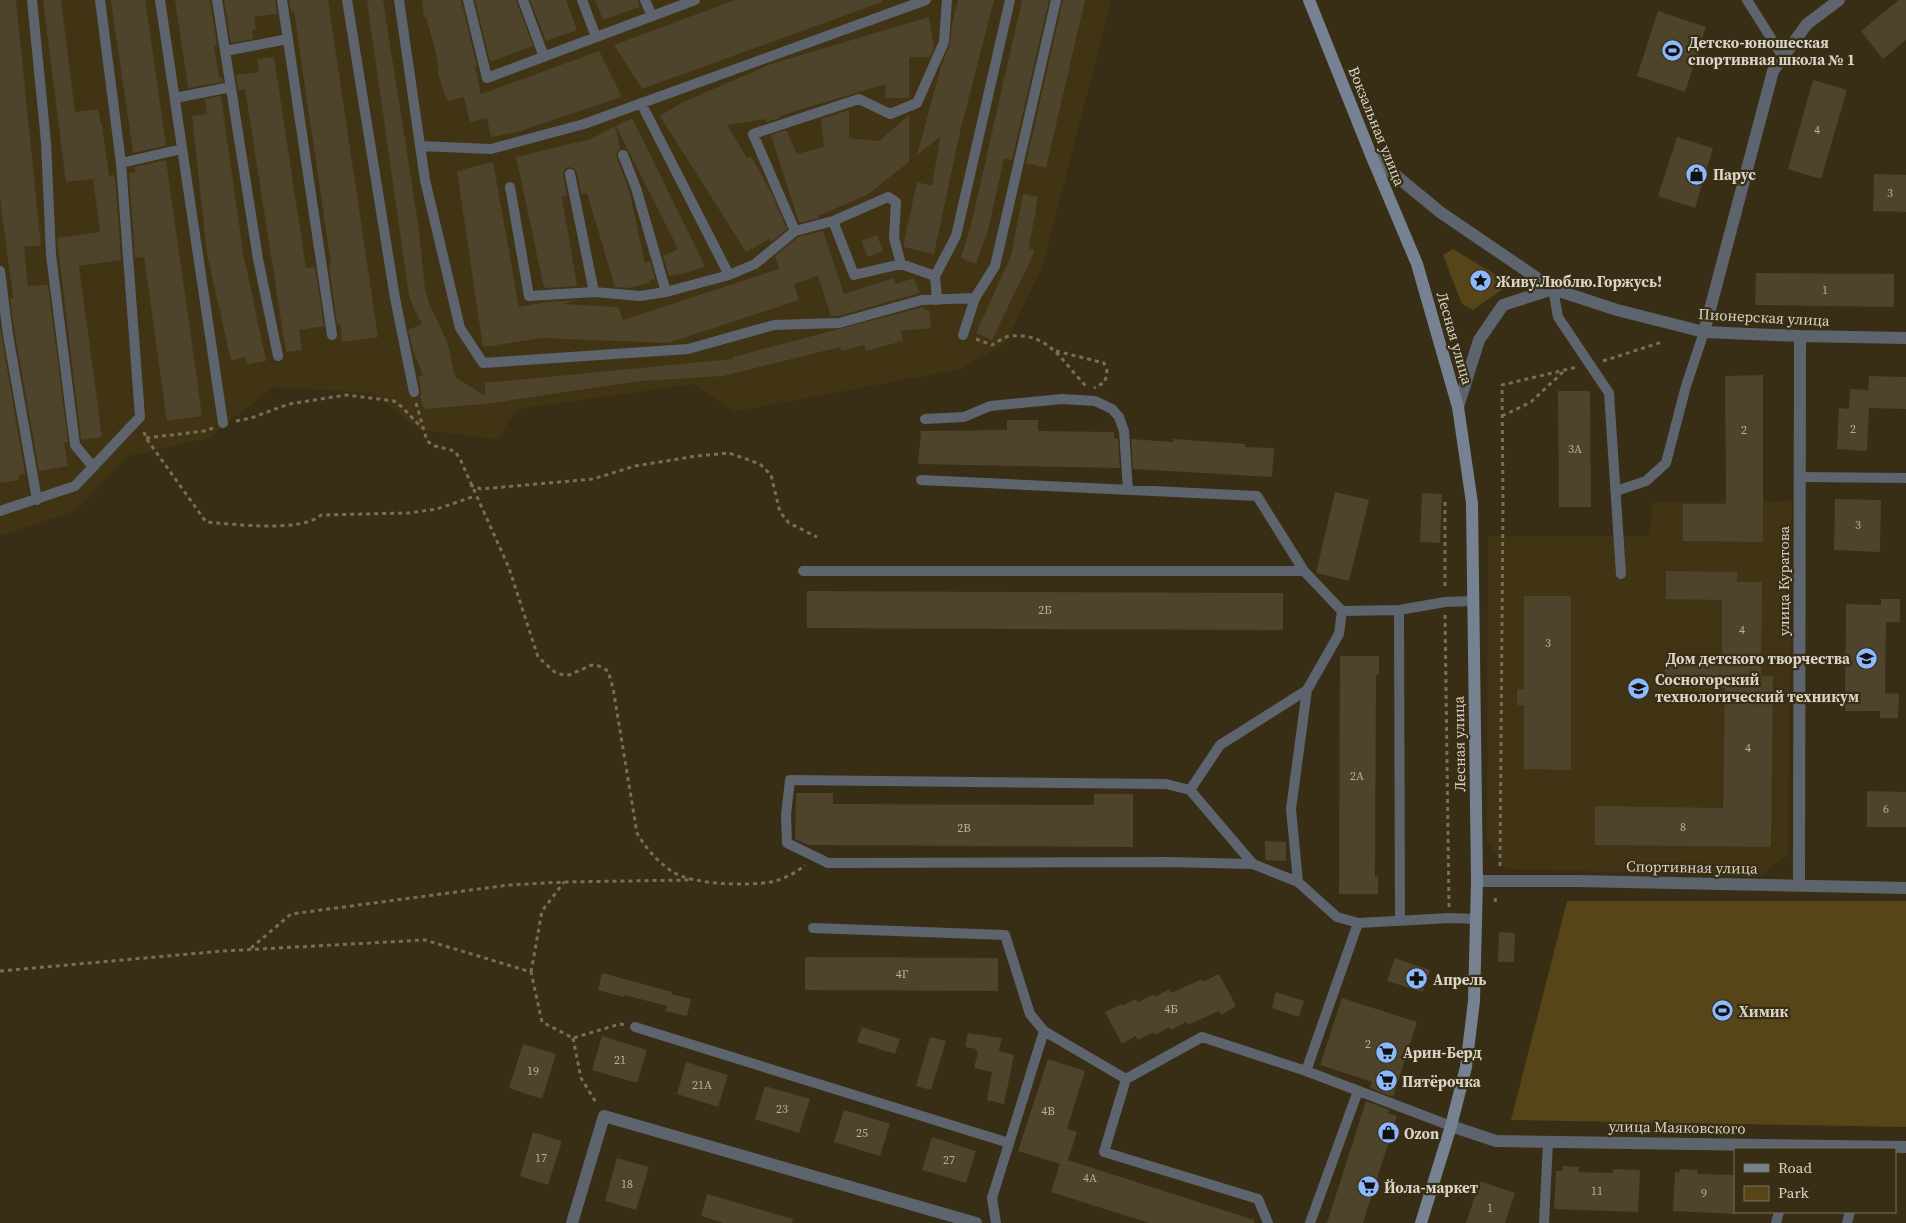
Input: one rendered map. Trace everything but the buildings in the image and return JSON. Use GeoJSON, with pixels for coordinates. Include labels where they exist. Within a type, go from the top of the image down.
{"type":"FeatureCollection","features":[{"type":"Feature","properties":{"kind":"main road","name":"Вокзальная улица"},"geometry":{"type":"LineString","coordinates":[[1309,0],[1371,156],[1417,264]]}},
{"type":"Feature","properties":{"kind":"main road","name":"Лесная улица"},"geometry":{"type":"LineString","coordinates":[[1417,264],[1458,407],[1472,503],[1478,882],[1474,1001],[1466,1067],[1451,1126],[1421,1223]]}},
{"type":"Feature","properties":{"kind":"street"},"geometry":{"type":"LineString","coordinates":[[1704,332],[1773,72],[1807,24],[1839,0]]}},
{"type":"Feature","properties":{"kind":"street","name":"Пионерская улица"},"geometry":{"type":"LineString","coordinates":[[1371,156],[1440,212],[1553,289],[1617,310],[1704,332],[1906,338]]}},
{"type":"Feature","properties":{"kind":"street"},"geometry":{"type":"LineString","coordinates":[[1458,407],[1478,340],[1503,305],[1553,289]]}},
{"type":"Feature","properties":{"kind":"street","name":"улица Куратова"},"geometry":{"type":"LineString","coordinates":[[1799,886],[1800,336]]}},
{"type":"Feature","properties":{"kind":"street","name":"Спортивная улица"},"geometry":{"type":"LineString","coordinates":[[1478,882],[1578,881],[1906,888]]}},
{"type":"Feature","properties":{"kind":"street"},"geometry":{"type":"LineString","coordinates":[[572,1223],[604,1116],[976,1223]]}},
{"type":"Feature","properties":{"kind":"street","name":"улица Маяковского"},"geometry":{"type":"LineString","coordinates":[[1451,1126],[1496,1141],[1866,1148],[1906,1147]]}},
{"type":"Feature","properties":{"kind":"lane"},"geometry":{"type":"LineString","coordinates":[[32,0],[46,142],[51,255],[71,416],[75,445],[93,467]]}},
{"type":"Feature","properties":{"kind":"lane"},"geometry":{"type":"LineString","coordinates":[[0,511],[75,486],[140,417],[121,162],[100,0]]}},
{"type":"Feature","properties":{"kind":"lane"},"geometry":{"type":"LineString","coordinates":[[160,0],[223,423]]}},
{"type":"Feature","properties":{"kind":"lane"},"geometry":{"type":"LineString","coordinates":[[218,0],[258,259],[278,356]]}},
{"type":"Feature","properties":{"kind":"lane"},"geometry":{"type":"LineString","coordinates":[[282,0],[332,335]]}},
{"type":"Feature","properties":{"kind":"lane"},"geometry":{"type":"LineString","coordinates":[[347,0],[395,298],[414,392]]}},
{"type":"Feature","properties":{"kind":"lane"},"geometry":{"type":"LineString","coordinates":[[399,0],[425,180],[460,328],[483,363],[688,348],[774,325],[839,323],[922,300],[975,298]]}},
{"type":"Feature","properties":{"kind":"lane"},"geometry":{"type":"LineString","coordinates":[[468,0],[487,78],[695,0]]}},
{"type":"Feature","properties":{"kind":"lane"},"geometry":{"type":"LineString","coordinates":[[523,0],[544,56]]}},
{"type":"Feature","properties":{"kind":"lane"},"geometry":{"type":"LineString","coordinates":[[582,0],[596,37]]}},
{"type":"Feature","properties":{"kind":"lane"},"geometry":{"type":"LineString","coordinates":[[646,0],[652,16]]}},
{"type":"Feature","properties":{"kind":"lane"},"geometry":{"type":"LineString","coordinates":[[420,146],[491,148],[584,124],[926,0]]}},
{"type":"Feature","properties":{"kind":"lane"},"geometry":{"type":"LineString","coordinates":[[795,231],[753,134],[859,99],[890,114],[917,103],[944,42],[947,0]]}},
{"type":"Feature","properties":{"kind":"lane"},"geometry":{"type":"LineString","coordinates":[[937,300],[935,276],[956,236],[1010,0]]}},
{"type":"Feature","properties":{"kind":"lane"},"geometry":{"type":"LineString","coordinates":[[963,334],[975,298],[995,266],[1056,0]]}},
{"type":"Feature","properties":{"kind":"lane"},"geometry":{"type":"LineString","coordinates":[[1747,0],[1783,57]]}},
{"type":"Feature","properties":{"kind":"lane"},"geometry":{"type":"LineString","coordinates":[[226,51],[288,39]]}},
{"type":"Feature","properties":{"kind":"lane"},"geometry":{"type":"LineString","coordinates":[[175,98],[231,87]]}},
{"type":"Feature","properties":{"kind":"lane"},"geometry":{"type":"LineString","coordinates":[[641,103],[729,275]]}},
{"type":"Feature","properties":{"kind":"lane"},"geometry":{"type":"LineString","coordinates":[[121,162],[182,149]]}},
{"type":"Feature","properties":{"kind":"lane"},"geometry":{"type":"LineString","coordinates":[[623,155],[636,188],[666,292]]}},
{"type":"Feature","properties":{"kind":"lane"},"geometry":{"type":"LineString","coordinates":[[570,174],[594,292]]}},
{"type":"Feature","properties":{"kind":"lane"},"geometry":{"type":"LineString","coordinates":[[510,187],[529,296],[594,292],[640,296],[666,292],[729,275],[755,264],[795,231],[833,221],[888,197],[896,202],[894,238],[901,264]]}},
{"type":"Feature","properties":{"kind":"lane"},"geometry":{"type":"LineString","coordinates":[[833,221],[854,275],[901,264],[935,276]]}},
{"type":"Feature","properties":{"kind":"lane"},"geometry":{"type":"LineString","coordinates":[[0,271],[8,335],[37,500]]}},
{"type":"Feature","properties":{"kind":"lane"},"geometry":{"type":"LineString","coordinates":[[1553,289],[1558,317],[1609,392],[1621,574]]}},
{"type":"Feature","properties":{"kind":"lane"},"geometry":{"type":"LineString","coordinates":[[1616,491],[1646,481],[1666,463],[1686,386],[1704,332]]}},
{"type":"Feature","properties":{"kind":"lane"},"geometry":{"type":"LineString","coordinates":[[925,419],[964,417],[990,406],[1062,399],[1095,401],[1112,409],[1119,417],[1124,431],[1128,490]]}},
{"type":"Feature","properties":{"kind":"lane"},"geometry":{"type":"LineString","coordinates":[[1799,477],[1906,478]]}},
{"type":"Feature","properties":{"kind":"lane"},"geometry":{"type":"LineString","coordinates":[[921,480],[1257,496],[1304,571],[1342,611],[1399,610],[1445,602],[1473,601]]}},
{"type":"Feature","properties":{"kind":"lane"},"geometry":{"type":"LineString","coordinates":[[803,571],[1304,571]]}},
{"type":"Feature","properties":{"kind":"lane"},"geometry":{"type":"LineString","coordinates":[[1399,610],[1400,921]]}},
{"type":"Feature","properties":{"kind":"lane"},"geometry":{"type":"LineString","coordinates":[[1298,882],[1291,809],[1307,690],[1339,634],[1342,611]]}},
{"type":"Feature","properties":{"kind":"lane"},"geometry":{"type":"LineString","coordinates":[[1190,790],[1220,745],[1307,690]]}},
{"type":"Feature","properties":{"kind":"lane"},"geometry":{"type":"LineString","coordinates":[[1253,864],[1190,790],[1166,784],[790,780],[786,815],[787,843],[828,863],[1168,862],[1253,864],[1298,882],[1337,917],[1358,923],[1450,918],[1476,919]]}},
{"type":"Feature","properties":{"kind":"lane"},"geometry":{"type":"LineString","coordinates":[[1306,1071],[1358,923]]}},
{"type":"Feature","properties":{"kind":"lane"},"geometry":{"type":"LineString","coordinates":[[813,928],[1005,935],[1030,1014],[1044,1031],[1126,1079]]}},
{"type":"Feature","properties":{"kind":"lane"},"geometry":{"type":"LineString","coordinates":[[635,1027],[1009,1142]]}},
{"type":"Feature","properties":{"kind":"lane"},"geometry":{"type":"LineString","coordinates":[[996,1223],[992,1198],[1044,1031]]}},
{"type":"Feature","properties":{"kind":"lane"},"geometry":{"type":"LineString","coordinates":[[1268,1223],[1258,1198],[1104,1152],[1126,1079],[1202,1037],[1306,1071],[1451,1126]]}},
{"type":"Feature","properties":{"kind":"lane"},"geometry":{"type":"LineString","coordinates":[[1310,1223],[1358,1091]]}},
{"type":"Feature","properties":{"kind":"lane"},"geometry":{"type":"LineString","coordinates":[[1544,1223],[1548,1142]]}},
{"type":"Feature","properties":{"kind":"path"},"geometry":{"type":"LineString","coordinates":[[963,334],[992,345],[1008,336],[1038,338],[1055,351],[1076,376]]}},
{"type":"Feature","properties":{"kind":"path"},"geometry":{"type":"LineString","coordinates":[[1055,351],[1104,363],[1107,371],[1105,382],[1091,390]]}},
{"type":"Feature","properties":{"kind":"path"},"geometry":{"type":"LineString","coordinates":[[1502,416],[1531,402],[1565,370]]}},
{"type":"Feature","properties":{"kind":"path"},"geometry":{"type":"LineString","coordinates":[[1500,867],[1502,385]]}},
{"type":"Feature","properties":{"kind":"path"},"geometry":{"type":"LineString","coordinates":[[414,392],[427,442],[455,451],[509,568],[538,657],[557,674],[569,675],[592,666],[599,666],[608,672],[613,688],[637,833],[644,846],[658,860],[675,873],[695,880]]}},
{"type":"Feature","properties":{"kind":"path"},"geometry":{"type":"LineString","coordinates":[[422,428],[402,407],[394,402],[346,394],[289,404],[251,418],[223,423],[204,432],[146,438],[206,522],[252,526],[298,525],[314,522],[321,515],[410,513],[428,510],[475,496]]}},
{"type":"Feature","properties":{"kind":"path"},"geometry":{"type":"LineString","coordinates":[[470,485],[481,489],[593,478],[636,466],[728,453],[760,464],[771,474],[780,512],[789,523],[817,537]]}},
{"type":"Feature","properties":{"kind":"path"},"geometry":{"type":"LineString","coordinates":[[1445,502],[1450,918]]}},
{"type":"Feature","properties":{"kind":"path"},"geometry":{"type":"LineString","coordinates":[[250,949],[290,914],[509,885],[564,882],[695,880],[736,883],[772,882],[799,870],[805,865],[807,854]]}},
{"type":"Feature","properties":{"kind":"path"},"geometry":{"type":"LineString","coordinates":[[564,882],[542,911],[531,972],[542,1022],[573,1038],[620,1024],[635,1027]]}},
{"type":"Feature","properties":{"kind":"path"},"geometry":{"type":"LineString","coordinates":[[1495,902],[1496,894]]}},
{"type":"Feature","properties":{"kind":"path"},"geometry":{"type":"LineString","coordinates":[[0,971],[250,949],[425,940],[531,972]]}},
{"type":"Feature","properties":{"kind":"path"},"geometry":{"type":"LineString","coordinates":[[573,1038],[581,1078],[604,1116]]}},
{"type":"Feature","properties":{"kind":"shaded area"},"geometry":{"type":"Polygon","coordinates":[[[0,0],[1111,0],[1043,266],[1005,343],[961,369],[733,412],[695,384],[517,409],[498,439],[420,430],[373,393],[273,387],[209,438],[129,456],[75,511],[0,536],[0,0]]]}},
{"type":"Feature","properties":{"kind":"shaded area","name":"Сосногорский технологический техникум"},"geometry":{"type":"Polygon","coordinates":[[[1792,501],[1788,854],[1761,876],[1505,869],[1487,839],[1488,536],[1649,536],[1653,502],[1792,501]]]}},
{"type":"Feature","properties":{"kind":"green space"},"geometry":{"type":"Polygon","coordinates":[[[1453,249],[1501,278],[1503,289],[1473,310],[1462,304],[1443,255],[1453,249]]]}},
{"type":"Feature","properties":{"kind":"green space","name":"Химик"},"geometry":{"type":"Polygon","coordinates":[[[1567,901],[1906,901],[1906,1127],[1511,1120],[1567,901]]]}},
{"type":"Feature","properties":{"kind":"place","name":"Детско-юношеская спортивная школа № 1"},"geometry":{"type":"Point","coordinates":[1672,51]}},
{"type":"Feature","properties":{"kind":"place","name":"Парус"},"geometry":{"type":"Point","coordinates":[1697,174]}},
{"type":"Feature","properties":{"kind":"place","name":"Живу.Люблю.Горжусь!"},"geometry":{"type":"Point","coordinates":[1480,281]}},
{"type":"Feature","properties":{"kind":"place","name":"Дом детского творчества"},"geometry":{"type":"Point","coordinates":[1866,658]}},
{"type":"Feature","properties":{"kind":"place","name":"Сосногорский технологический техникум"},"geometry":{"type":"Point","coordinates":[1639,688]}},
{"type":"Feature","properties":{"kind":"place","name":"Апрель"},"geometry":{"type":"Point","coordinates":[1417,979]}},
{"type":"Feature","properties":{"kind":"place","name":"Химик"},"geometry":{"type":"Point","coordinates":[1723,1011]}},
{"type":"Feature","properties":{"kind":"place","name":"Арин-Берд"},"geometry":{"type":"Point","coordinates":[1387,1052]}},
{"type":"Feature","properties":{"kind":"place","name":"Пятёрочка"},"geometry":{"type":"Point","coordinates":[1386,1081]}},
{"type":"Feature","properties":{"kind":"place","name":"Ozon"},"geometry":{"type":"Point","coordinates":[1388,1133]}},
{"type":"Feature","properties":{"kind":"place","name":"Йола-маркет"},"geometry":{"type":"Point","coordinates":[1368,1187]}}]}
